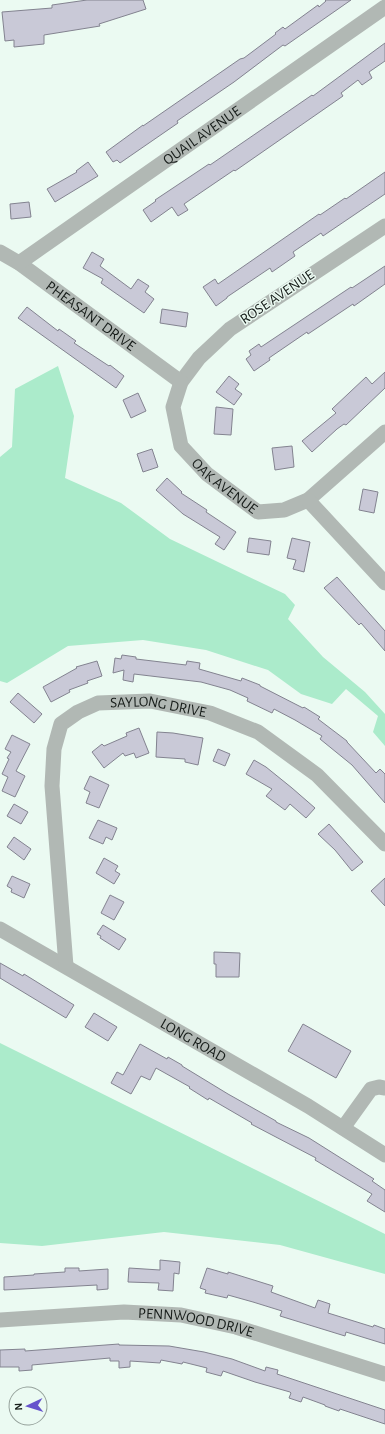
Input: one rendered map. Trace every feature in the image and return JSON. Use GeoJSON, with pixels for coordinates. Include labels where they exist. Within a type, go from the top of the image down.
{"type":"FeatureCollection","features":[{"type":"Feature","properties":{"kind":"street","name":"QUAIL AVENUE"},"geometry":{"type":"LineString","coordinates":[[19,263],[385,8]]}},
{"type":"Feature","properties":{"kind":"street","name":"ROSE AVENUE"},"geometry":{"type":"LineString","coordinates":[[180,382],[199,358],[230,329],[385,226]]}},
{"type":"Feature","properties":{"kind":"street","name":"PHEASANT DRIVE"},"geometry":{"type":"LineString","coordinates":[[0,252],[19,263],[180,382]]}},
{"type":"Feature","properties":{"kind":"street","name":"OAK AVENUE"},"geometry":{"type":"LineString","coordinates":[[180,382],[173,407],[181,446],[207,474],[258,512],[284,510],[308,500],[385,432]]}},
{"type":"Feature","properties":{"kind":"street"},"geometry":{"type":"LineString","coordinates":[[308,500],[385,583]]}},
{"type":"Feature","properties":{"kind":"street","name":"SAYLONG DRIVE"},"geometry":{"type":"LineString","coordinates":[[66,966],[52,786],[54,749],[61,724],[78,712],[98,703],[150,701],[210,713],[258,732],[317,775],[385,844]]}},
{"type":"Feature","properties":{"kind":"street","name":"LONG ROAD"},"geometry":{"type":"LineString","coordinates":[[0,929],[308,1106],[385,1154]]}},
{"type":"Feature","properties":{"kind":"street"},"geometry":{"type":"LineString","coordinates":[[343,1128],[371,1089],[379,1087],[385,1088]]}},
{"type":"Feature","properties":{"kind":"street","name":"PENNWOOD DRIVE"},"geometry":{"type":"LineString","coordinates":[[0,1320],[124,1312],[181,1314],[236,1327],[385,1374]]}},
{"type":"Feature","properties":{"kind":"green space"},"geometry":{"type":"Polygon","coordinates":[[[58,366],[74,416],[65,478],[121,503],[170,539],[285,594],[295,605],[288,619],[323,657],[365,692],[385,714],[385,746],[373,732],[378,716],[346,689],[332,704],[301,694],[268,670],[206,650],[143,640],[68,646],[7,683],[0,681],[0,457],[12,447],[15,389],[58,366]]]}},
{"type":"Feature","properties":{"kind":"green space"},"geometry":{"type":"Polygon","coordinates":[[[0,1043],[385,1234],[385,1274],[280,1245],[164,1232],[42,1246],[0,1243],[0,1043]]]}},
{"type":"Feature","properties":{"kind":"building"},"geometry":{"type":"Polygon","coordinates":[[[87,0],[143,0],[146,9],[99,24],[100,26],[44,35],[44,44],[14,47],[14,40],[5,41],[2,12],[52,8],[52,5],[87,0]]]}},
{"type":"Feature","properties":{"kind":"building"},"geometry":{"type":"Polygon","coordinates":[[[325,0],[351,0],[285,46],[283,45],[234,82],[177,121],[178,123],[120,163],[117,160],[113,162],[106,152],[143,125],[240,59],[244,58],[283,27],[285,29],[318,5],[319,7],[326,1],[325,0]]]}},
{"type":"Feature","properties":{"kind":"building"},"geometry":{"type":"Polygon","coordinates":[[[385,43],[385,61],[369,72],[372,78],[362,85],[358,80],[341,93],[343,96],[235,171],[234,170],[184,204],[188,210],[178,216],[172,207],[151,222],[143,210],[156,201],[155,200],[209,164],[210,165],[312,95],[313,96],[385,43]]]}},
{"type":"Feature","properties":{"kind":"building"},"geometry":{"type":"Polygon","coordinates":[[[88,162],[98,176],[55,202],[47,189],[77,172],[76,171],[88,162]]]}},
{"type":"Feature","properties":{"kind":"building"},"geometry":{"type":"Polygon","coordinates":[[[385,172],[385,194],[323,236],[321,233],[293,252],[295,256],[272,272],[270,268],[216,306],[203,287],[215,279],[218,284],[319,214],[320,215],[345,198],[346,199],[385,172]]]}},
{"type":"Feature","properties":{"kind":"building"},"geometry":{"type":"Polygon","coordinates":[[[29,202],[31,217],[11,219],[10,204],[29,202]]]}},
{"type":"Feature","properties":{"kind":"building"},"geometry":{"type":"Polygon","coordinates":[[[92,252],[104,259],[100,266],[131,289],[138,279],[149,286],[145,292],[154,299],[144,313],[101,283],[103,279],[83,268],[92,252]]]}},
{"type":"Feature","properties":{"kind":"building"},"geometry":{"type":"Polygon","coordinates":[[[385,266],[385,284],[354,306],[353,304],[308,334],[307,332],[269,358],[270,360],[254,371],[246,359],[251,355],[249,351],[259,344],[261,347],[385,266]]]}},
{"type":"Feature","properties":{"kind":"building"},"geometry":{"type":"Polygon","coordinates":[[[27,307],[58,331],[59,329],[76,341],[74,343],[109,366],[110,365],[124,376],[116,388],[18,318],[27,307]]]}},
{"type":"Feature","properties":{"kind":"building"},"geometry":{"type":"Polygon","coordinates":[[[162,309],[188,313],[186,327],[160,323],[162,309]]]}},
{"type":"Feature","properties":{"kind":"building"},"geometry":{"type":"Polygon","coordinates":[[[385,372],[385,388],[346,425],[344,424],[337,429],[312,452],[302,441],[336,413],[332,409],[366,377],[372,384],[385,372]]]}},
{"type":"Feature","properties":{"kind":"building"},"geometry":{"type":"Polygon","coordinates":[[[229,376],[239,384],[235,389],[242,394],[234,405],[216,392],[229,376]]]}},
{"type":"Feature","properties":{"kind":"building"},"geometry":{"type":"Polygon","coordinates":[[[138,393],[146,411],[131,418],[123,400],[138,393]]]}},
{"type":"Feature","properties":{"kind":"building"},"geometry":{"type":"Polygon","coordinates":[[[216,407],[233,409],[231,435],[214,434],[216,407]]]}},
{"type":"Feature","properties":{"kind":"building"},"geometry":{"type":"Polygon","coordinates":[[[292,446],[294,467],[275,470],[272,448],[292,446]]]}},
{"type":"Feature","properties":{"kind":"building"},"geometry":{"type":"Polygon","coordinates":[[[152,449],[158,467],[143,472],[137,454],[152,449]]]}},
{"type":"Feature","properties":{"kind":"building"},"geometry":{"type":"Polygon","coordinates":[[[167,478],[182,492],[181,493],[236,532],[224,550],[215,544],[220,537],[183,514],[156,490],[167,478]]]}},
{"type":"Feature","properties":{"kind":"building"},"geometry":{"type":"Polygon","coordinates":[[[363,489],[378,492],[374,513],[359,510],[363,489]]]}},
{"type":"Feature","properties":{"kind":"building"},"geometry":{"type":"Polygon","coordinates":[[[249,538],[271,541],[269,555],[247,552],[249,538]]]}},
{"type":"Feature","properties":{"kind":"building"},"geometry":{"type":"Polygon","coordinates":[[[292,538],[310,542],[304,572],[293,569],[296,560],[287,558],[292,538]]]}},
{"type":"Feature","properties":{"kind":"building"},"geometry":{"type":"Polygon","coordinates":[[[337,577],[385,631],[385,651],[361,623],[359,625],[324,588],[337,577]]]}},
{"type":"Feature","properties":{"kind":"building"},"geometry":{"type":"Polygon","coordinates":[[[122,655],[136,657],[136,659],[186,665],[187,661],[200,663],[199,669],[241,681],[242,678],[260,685],[303,708],[304,707],[320,717],[318,719],[347,741],[376,773],[380,769],[385,774],[385,803],[352,765],[320,739],[322,736],[295,720],[274,709],[272,713],[247,701],[248,698],[230,690],[201,682],[134,674],[133,682],[123,680],[124,670],[113,673],[115,658],[121,659],[122,655]]]}},
{"type":"Feature","properties":{"kind":"building"},"geometry":{"type":"Polygon","coordinates":[[[97,661],[102,676],[87,681],[88,683],[69,690],[70,692],[51,702],[43,687],[77,668],[76,667],[97,661]]]}},
{"type":"Feature","properties":{"kind":"building"},"geometry":{"type":"Polygon","coordinates":[[[18,693],[42,714],[34,723],[10,702],[18,693]]]}},
{"type":"Feature","properties":{"kind":"building"},"geometry":{"type":"Polygon","coordinates":[[[139,728],[149,753],[136,758],[134,753],[125,756],[123,753],[104,768],[92,752],[102,744],[104,746],[127,736],[126,733],[139,728]]]}},
{"type":"Feature","properties":{"kind":"building"},"geometry":{"type":"Polygon","coordinates":[[[157,732],[203,738],[198,765],[185,762],[185,759],[156,757],[157,732]]]}},
{"type":"Feature","properties":{"kind":"building"},"geometry":{"type":"Polygon","coordinates":[[[12,735],[30,744],[16,771],[25,776],[15,797],[2,791],[8,777],[2,774],[9,759],[7,758],[11,752],[5,749],[12,735]]]}},
{"type":"Feature","properties":{"kind":"building"},"geometry":{"type":"Polygon","coordinates":[[[218,749],[230,754],[225,766],[213,761],[218,749]]]}},
{"type":"Feature","properties":{"kind":"building"},"geometry":{"type":"Polygon","coordinates":[[[254,760],[266,767],[315,808],[306,818],[290,804],[285,810],[266,796],[272,789],[246,774],[254,760]]]}},
{"type":"Feature","properties":{"kind":"building"},"geometry":{"type":"Polygon","coordinates":[[[90,776],[109,785],[99,808],[86,803],[90,792],[84,789],[90,776]]]}},
{"type":"Feature","properties":{"kind":"building"},"geometry":{"type":"Polygon","coordinates":[[[14,804],[28,812],[21,824],[7,816],[14,804]]]}},
{"type":"Feature","properties":{"kind":"building"},"geometry":{"type":"Polygon","coordinates":[[[98,820],[117,828],[112,840],[106,837],[103,844],[89,838],[98,820]]]}},
{"type":"Feature","properties":{"kind":"building"},"geometry":{"type":"Polygon","coordinates":[[[329,824],[363,862],[352,871],[335,850],[318,834],[329,824]]]}},
{"type":"Feature","properties":{"kind":"building"},"geometry":{"type":"Polygon","coordinates":[[[14,837],[31,849],[24,860],[7,847],[14,837]]]}},
{"type":"Feature","properties":{"kind":"building"},"geometry":{"type":"Polygon","coordinates":[[[104,858],[118,866],[115,871],[120,874],[114,884],[96,873],[104,858]]]}},
{"type":"Feature","properties":{"kind":"building"},"geometry":{"type":"Polygon","coordinates":[[[12,876],[30,884],[24,898],[11,892],[12,889],[7,886],[12,876]]]}},
{"type":"Feature","properties":{"kind":"building"},"geometry":{"type":"Polygon","coordinates":[[[385,878],[385,906],[371,891],[385,878]]]}},
{"type":"Feature","properties":{"kind":"building"},"geometry":{"type":"Polygon","coordinates":[[[110,895],[124,902],[114,920],[101,913],[110,895]]]}},
{"type":"Feature","properties":{"kind":"building"},"geometry":{"type":"Polygon","coordinates":[[[103,925],[126,939],[119,950],[100,938],[101,936],[97,934],[103,925]]]}},
{"type":"Feature","properties":{"kind":"building"},"geometry":{"type":"Polygon","coordinates":[[[214,952],[240,953],[239,977],[216,977],[214,952]]]}},
{"type":"Feature","properties":{"kind":"building"},"geometry":{"type":"Polygon","coordinates":[[[0,963],[23,976],[24,974],[74,1005],[66,1018],[0,978],[0,963]]]}},
{"type":"Feature","properties":{"kind":"building"},"geometry":{"type":"Polygon","coordinates":[[[94,1013],[117,1027],[108,1041],[85,1027],[94,1013]]]}},
{"type":"Feature","properties":{"kind":"building"},"geometry":{"type":"Polygon","coordinates":[[[303,1024],[351,1051],[336,1078],[288,1051],[303,1024]]]}},
{"type":"Feature","properties":{"kind":"building"},"geometry":{"type":"Polygon","coordinates":[[[140,1044],[167,1059],[168,1057],[276,1122],[309,1138],[374,1179],[372,1181],[385,1190],[385,1212],[367,1201],[372,1194],[315,1160],[316,1158],[251,1124],[252,1123],[209,1098],[208,1100],[189,1088],[190,1087],[156,1068],[150,1080],[141,1076],[131,1094],[111,1083],[117,1072],[123,1075],[140,1044]]]}},
{"type":"Feature","properties":{"kind":"building"},"geometry":{"type":"Polygon","coordinates":[[[160,1260],[180,1262],[179,1274],[174,1273],[173,1291],[158,1290],[159,1283],[128,1282],[129,1268],[160,1270],[160,1260]]]}},
{"type":"Feature","properties":{"kind":"building"},"geometry":{"type":"Polygon","coordinates":[[[65,1268],[79,1268],[79,1271],[108,1269],[108,1289],[97,1290],[97,1285],[4,1290],[4,1277],[65,1272],[65,1268]]]}},
{"type":"Feature","properties":{"kind":"building"},"geometry":{"type":"Polygon","coordinates":[[[207,1268],[228,1274],[228,1272],[273,1286],[271,1292],[315,1308],[318,1300],[330,1304],[328,1313],[373,1327],[374,1325],[385,1329],[385,1344],[346,1332],[345,1336],[280,1316],[282,1311],[253,1302],[228,1295],[227,1298],[205,1293],[206,1290],[200,1288],[207,1268]]]}},
{"type":"Feature","properties":{"kind":"building"},"geometry":{"type":"Polygon","coordinates":[[[119,1344],[169,1346],[232,1359],[265,1371],[266,1367],[278,1370],[277,1374],[385,1410],[385,1424],[340,1409],[339,1411],[303,1397],[301,1402],[289,1398],[290,1392],[223,1371],[221,1376],[206,1372],[207,1368],[183,1362],[182,1364],[161,1360],[160,1363],[130,1361],[130,1367],[119,1368],[119,1361],[110,1361],[110,1358],[32,1365],[32,1370],[19,1371],[19,1367],[0,1367],[0,1350],[25,1349],[25,1351],[119,1344]]]}}]}
